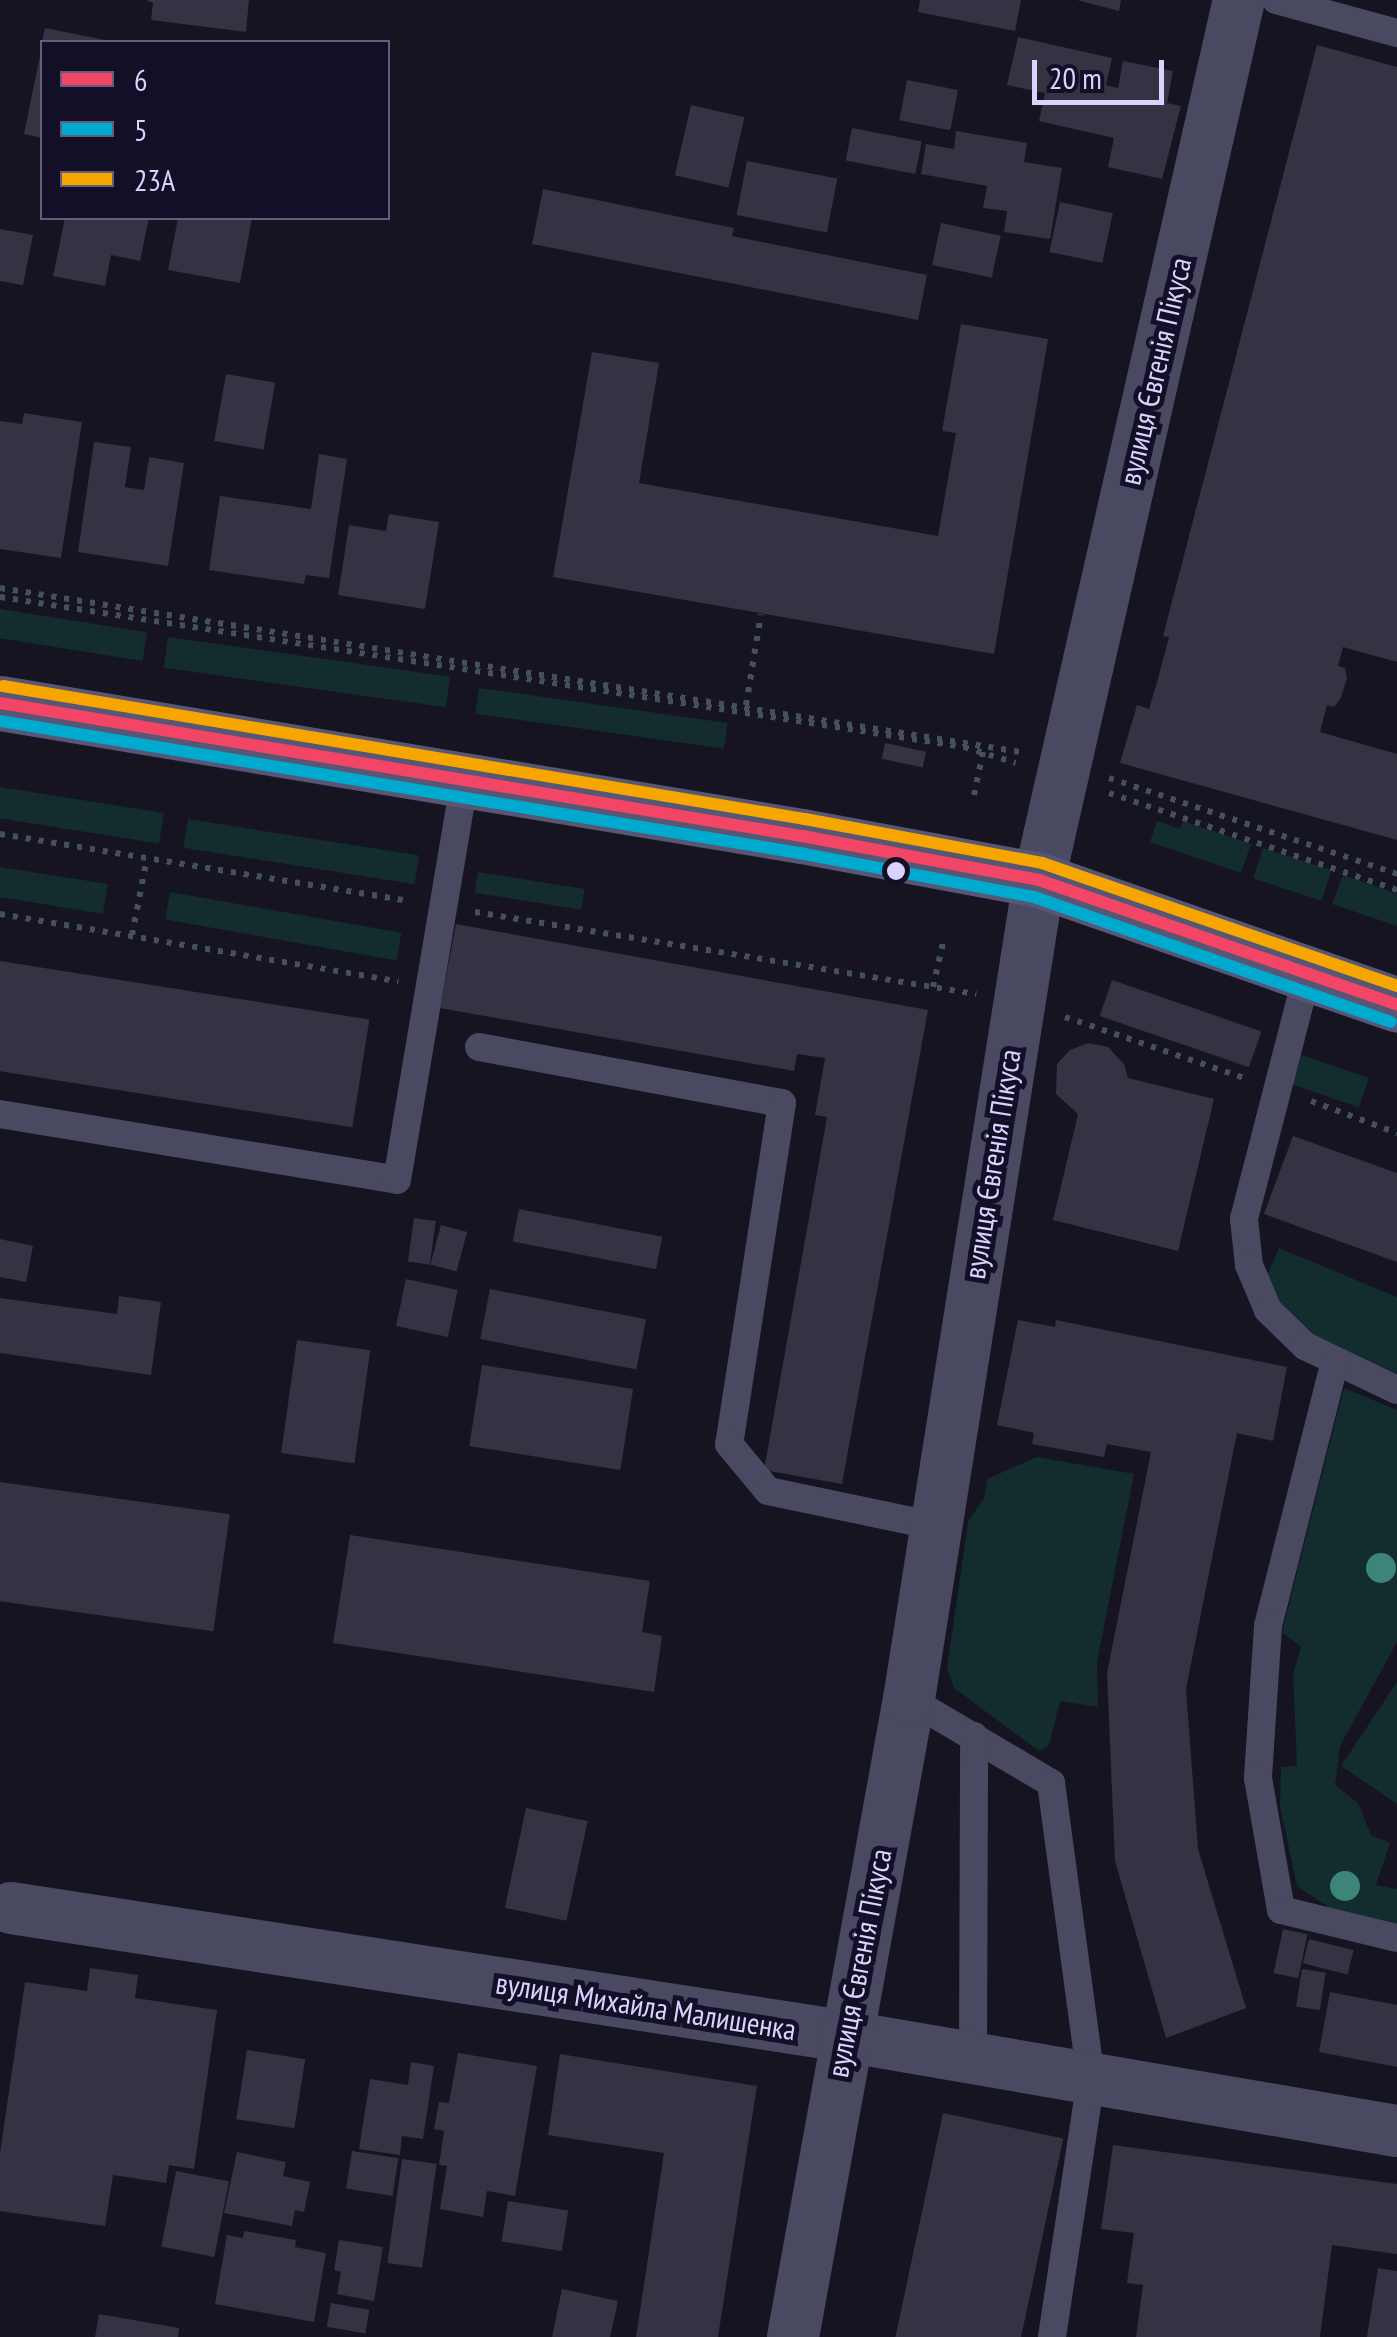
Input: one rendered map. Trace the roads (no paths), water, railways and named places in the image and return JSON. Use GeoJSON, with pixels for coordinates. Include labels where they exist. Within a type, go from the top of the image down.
{"type":"FeatureCollection","features":[{"type":"Feature","properties":{"kind":"main road"},"geometry":{"type":"LineString","coordinates":[[0,704],[465,778],[1039,880],[1397,1005]]}},
{"type":"Feature","properties":{"kind":"street","name":"вулиця Євгенія Пікуса"},"geometry":{"type":"LineString","coordinates":[[793,2337],[844,2036],[908,1699],[1039,880],[1239,0]]}},
{"type":"Feature","properties":{"kind":"street","name":"вулиця Михайла Малишенка"},"geometry":{"type":"LineString","coordinates":[[11,1908],[844,2036],[1397,2130]]}},
{"type":"Feature","properties":{"kind":"lane"},"geometry":{"type":"LineString","coordinates":[[1276,0],[1397,34]]}},
{"type":"Feature","properties":{"kind":"lane"},"geometry":{"type":"LineString","coordinates":[[0,1114],[397,1180],[465,778]]}},
{"type":"Feature","properties":{"kind":"lane"},"geometry":{"type":"LineString","coordinates":[[1307,975],[1244,1220],[1248,1265],[1268,1310],[1305,1346],[1397,1390]]}},
{"type":"Feature","properties":{"kind":"lane"},"geometry":{"type":"LineString","coordinates":[[479,1047],[782,1103],[729,1444],[768,1491],[936,1526]]}},
{"type":"Feature","properties":{"kind":"lane"},"geometry":{"type":"LineString","coordinates":[[1336,1361],[1268,1626],[1258,1778],[1281,1910],[1397,1938]]}},
{"type":"Feature","properties":{"kind":"lane"},"geometry":{"type":"LineString","coordinates":[[908,1699],[1051,1783],[1091,2078],[1052,2337]]}},
{"type":"Feature","properties":{"kind":"lane"},"geometry":{"type":"LineString","coordinates":[[973,2058],[974,1736]]}}]}
